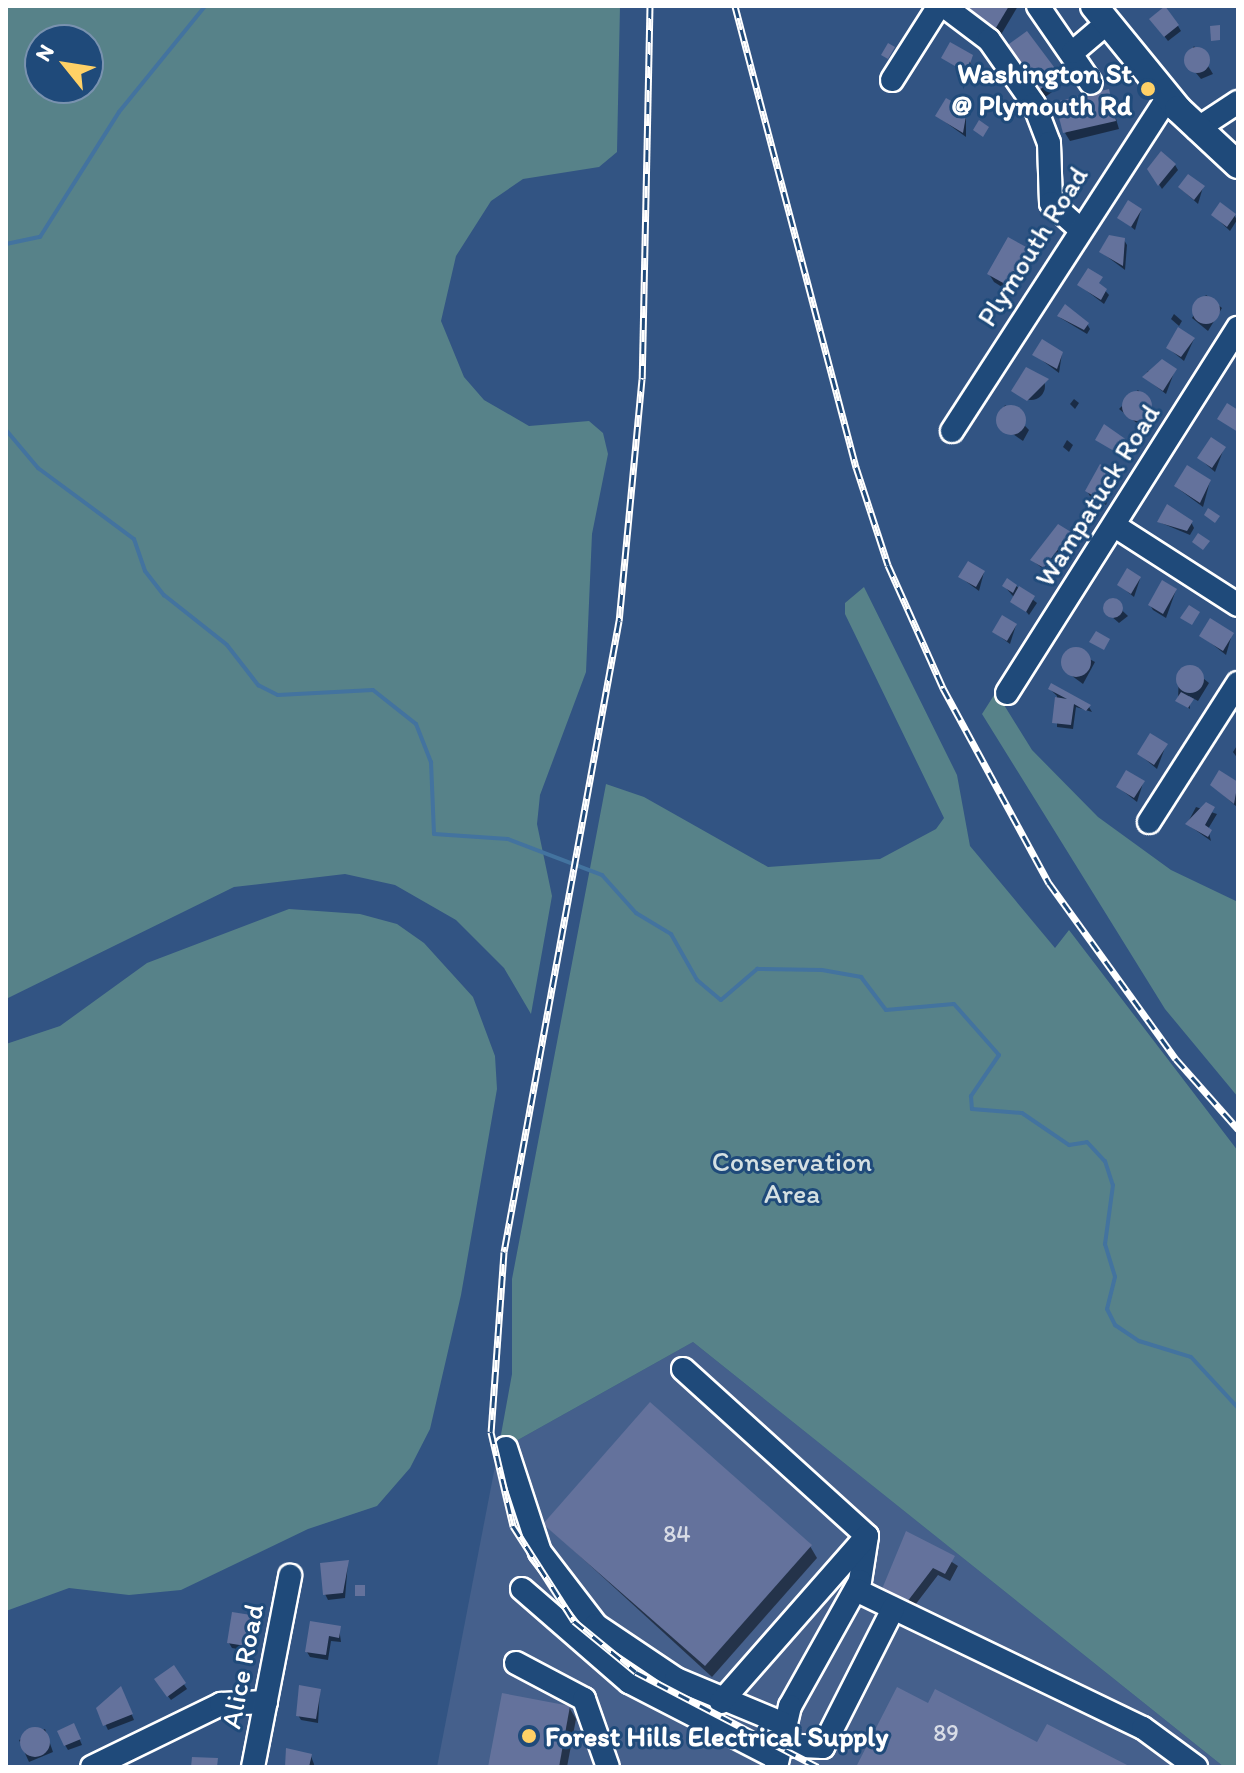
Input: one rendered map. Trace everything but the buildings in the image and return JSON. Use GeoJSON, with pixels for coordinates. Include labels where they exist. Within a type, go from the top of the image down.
{"type":"FeatureCollection","features":[{"type":"Feature","properties":{"kind":"main road"},"geometry":{"type":"LineString","coordinates":[[1101,15],[1197,129],[1238,165]]}},
{"type":"Feature","properties":{"kind":"street"},"geometry":{"type":"LineString","coordinates":[[892,80],[941,6],[989,40],[1034,104],[1049,143],[1051,203],[1079,228]]}},
{"type":"Feature","properties":{"kind":"street"},"geometry":{"type":"LineString","coordinates":[[1038,6],[1073,52],[1091,83]]}},
{"type":"Feature","properties":{"kind":"street"},"geometry":{"type":"LineString","coordinates":[[1073,52],[1101,15]]}},
{"type":"Feature","properties":{"kind":"street","name":"Plymouth Road"},"geometry":{"type":"LineString","coordinates":[[952,431],[1079,228],[1168,97]]}},
{"type":"Feature","properties":{"kind":"street"},"geometry":{"type":"LineString","coordinates":[[1197,129],[1238,102]]}},
{"type":"Feature","properties":{"kind":"street","name":"Wampatuck Road"},"geometry":{"type":"LineString","coordinates":[[1007,693],[1238,328]]}},
{"type":"Feature","properties":{"kind":"street"},"geometry":{"type":"LineString","coordinates":[[1115,526],[1238,605]]}},
{"type":"Feature","properties":{"kind":"street"},"geometry":{"type":"LineString","coordinates":[[1149,822],[1238,683]]}},
{"type":"Feature","properties":{"kind":"street"},"geometry":{"type":"LineString","coordinates":[[683,1369],[853,1516],[867,1536],[856,1590],[779,1749]]}},
{"type":"Feature","properties":{"kind":"street"},"geometry":{"type":"LineString","coordinates":[[506,1448],[529,1529],[572,1599],[627,1650],[721,1702],[779,1749]]}},
{"type":"Feature","properties":{"kind":"street"},"geometry":{"type":"LineString","coordinates":[[721,1702],[867,1536]]}},
{"type":"Feature","properties":{"kind":"street","name":"Alice Road"},"geometry":{"type":"LineString","coordinates":[[253,1767],[290,1576]]}},
{"type":"Feature","properties":{"kind":"street"},"geometry":{"type":"LineString","coordinates":[[522,1589],[620,1677],[779,1749],[823,1747],[893,1609]]}},
{"type":"Feature","properties":{"kind":"street"},"geometry":{"type":"LineString","coordinates":[[856,1590],[1143,1728],[1196,1767]]}},
{"type":"Feature","properties":{"kind":"street"},"geometry":{"type":"LineString","coordinates":[[516,1663],[584,1699],[608,1767]]}},
{"type":"Feature","properties":{"kind":"street"},"geometry":{"type":"LineString","coordinates":[[92,1767],[221,1704],[266,1702]]}},
{"type":"Feature","properties":{"kind":"shaded area"},"geometry":{"type":"Polygon","coordinates":[[[693,1342],[1224,1767],[437,1767],[498,1451],[693,1342]]]}},
{"type":"Feature","properties":{"kind":"green space"},"geometry":{"type":"Polygon","coordinates":[[[6,6],[620,6],[617,152],[599,167],[523,179],[491,201],[456,256],[441,321],[464,377],[484,400],[529,426],[589,421],[603,433],[608,454],[592,534],[586,672],[540,795],[537,824],[552,896],[531,1014],[504,968],[456,920],[395,885],[345,874],[234,887],[6,999],[6,6]]]}},
{"type":"Feature","properties":{"kind":"green space","name":"Conservation Area"},"geometry":{"type":"Polygon","coordinates":[[[864,587],[957,775],[970,846],[1055,948],[1069,930],[1238,1151],[1238,1767],[1224,1767],[693,1342],[498,1451],[512,1374],[512,1279],[606,784],[644,797],[768,867],[880,859],[936,829],[944,818],[845,614],[845,603],[864,587]]]}},
{"type":"Feature","properties":{"kind":"green space"},"geometry":{"type":"Polygon","coordinates":[[[996,692],[1032,750],[1098,817],[1171,870],[1238,902],[1238,1097],[1165,1009],[982,714],[996,692]]]}},
{"type":"Feature","properties":{"kind":"green space"},"geometry":{"type":"Polygon","coordinates":[[[289,909],[360,914],[397,924],[424,943],[473,997],[495,1056],[497,1089],[461,1295],[430,1429],[410,1468],[377,1506],[308,1529],[181,1590],[129,1595],[69,1588],[6,1611],[6,1044],[60,1026],[147,963],[289,909]]]}},
{"type":"Feature","properties":{"kind":"waterway"},"geometry":{"type":"LineString","coordinates":[[6,244],[40,237],[119,112],[205,6]]}},
{"type":"Feature","properties":{"kind":"waterway"},"geometry":{"type":"LineString","coordinates":[[6,430],[38,468],[134,539],[145,571],[164,595],[227,645],[258,685],[278,695],[373,690],[416,724],[431,762],[434,834],[508,839],[602,875],[636,913],[671,934],[697,980],[721,1000],[757,969],[822,970],[861,977],[886,1010],[954,1004],[999,1055],[971,1096],[972,1109],[1022,1113],[1069,1145],[1087,1142],[1105,1161],[1113,1185],[1105,1244],[1115,1277],[1107,1309],[1115,1325],[1139,1341],[1191,1357],[1238,1408]]}},
{"type":"Feature","properties":{"kind":"railway"},"geometry":{"type":"LineString","coordinates":[[650,6],[642,379],[619,621],[504,1252],[491,1432],[513,1526],[574,1621],[636,1672],[818,1767]]}},
{"type":"Feature","properties":{"kind":"railway"},"geometry":{"type":"LineString","coordinates":[[735,6],[856,467],[888,565],[943,688],[1049,883],[1176,1059],[1238,1129]]}},
{"type":"Feature","properties":{"kind":"place","name":"Washington St @ Plymouth Rd"},"geometry":{"type":"Point","coordinates":[1148,89]}},
{"type":"Feature","properties":{"kind":"place","name":"Forest Hills Electrical Supply"},"geometry":{"type":"Point","coordinates":[529,1736]}}]}
